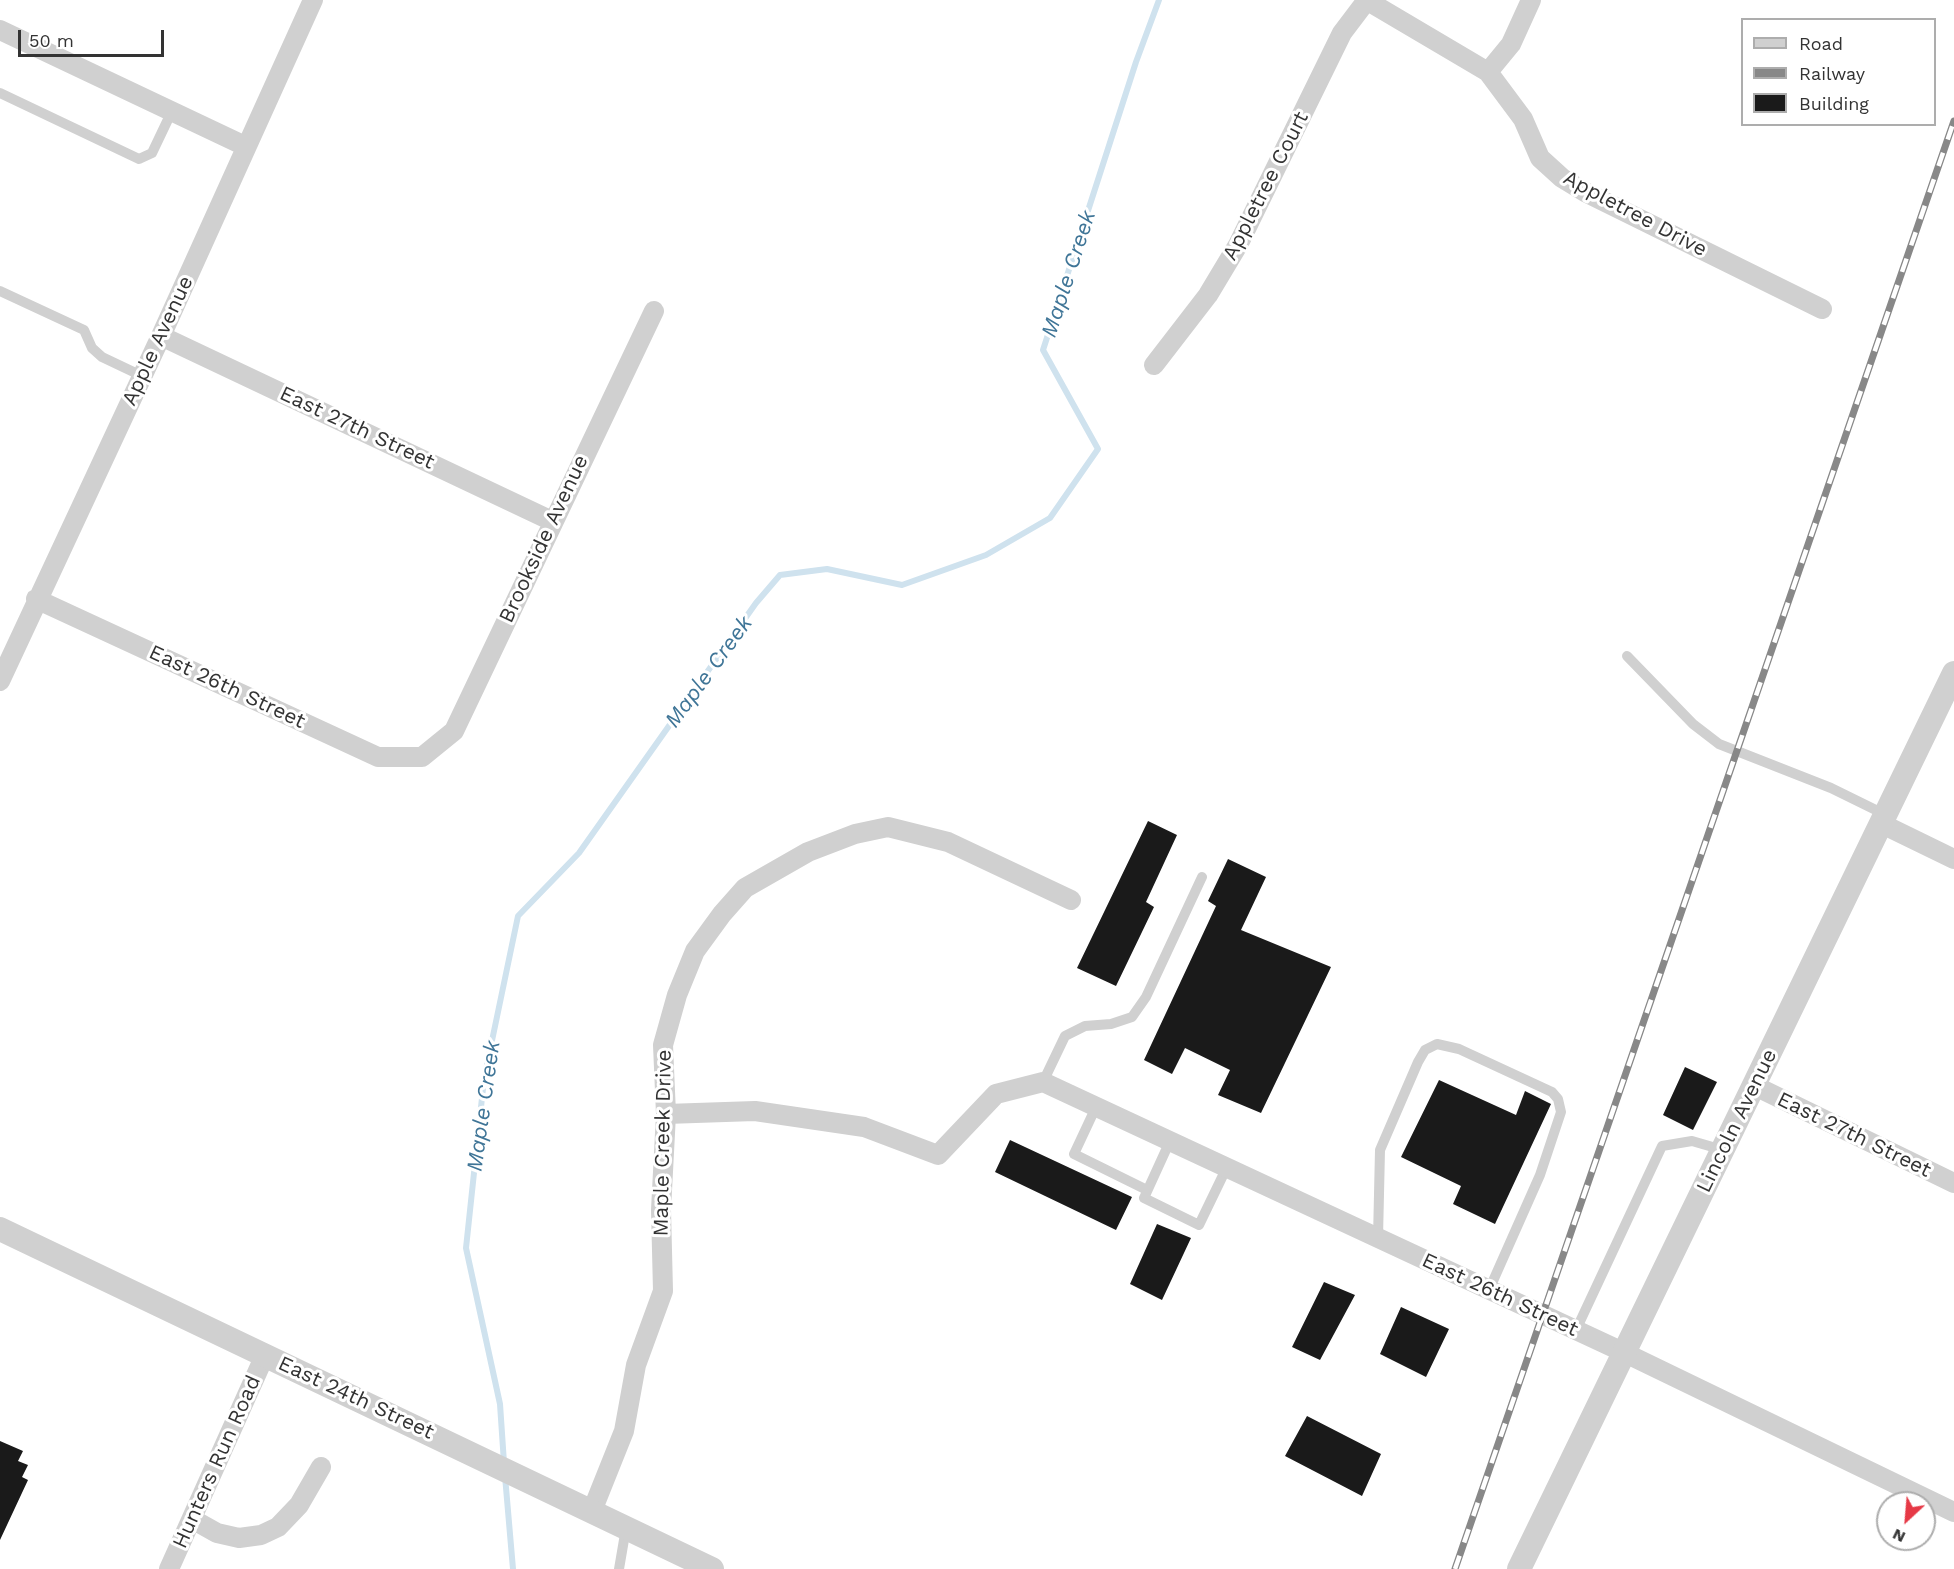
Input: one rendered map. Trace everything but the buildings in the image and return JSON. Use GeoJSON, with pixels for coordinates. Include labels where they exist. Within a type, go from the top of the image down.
{"type":"FeatureCollection","features":[{"type":"Feature","properties":{"kind":"street","name":"Apple Avenue"},"geometry":{"type":"LineString","coordinates":[[0,681],[36,599],[161,336],[313,0]]}},
{"type":"Feature","properties":{"kind":"street","name":"Appletree Drive"},"geometry":{"type":"LineString","coordinates":[[1366,0],[1488,72],[1523,119],[1539,158],[1562,178],[1585,192],[1822,309]]}},
{"type":"Feature","properties":{"kind":"street","name":"Appletree Court"},"geometry":{"type":"LineString","coordinates":[[1154,365],[1208,295],[1238,245],[1342,33],[1366,0]]}},
{"type":"Feature","properties":{"kind":"street"},"geometry":{"type":"LineString","coordinates":[[1488,72],[1511,44],[1531,0]]}},
{"type":"Feature","properties":{"kind":"street"},"geometry":{"type":"LineString","coordinates":[[0,30],[245,146]]}},
{"type":"Feature","properties":{"kind":"street","name":"Brookside Avenue"},"geometry":{"type":"LineString","coordinates":[[422,756],[454,731],[552,521],[654,311]]}},
{"type":"Feature","properties":{"kind":"street","name":"East 27th Street"},"geometry":{"type":"LineString","coordinates":[[161,336],[552,521]]}},
{"type":"Feature","properties":{"kind":"street","name":"East 26th Street"},"geometry":{"type":"LineString","coordinates":[[36,599],[378,757],[422,756]]}},
{"type":"Feature","properties":{"kind":"street","name":"Lincoln Avenue"},"geometry":{"type":"LineString","coordinates":[[1519,1569],[1954,673]]}},
{"type":"Feature","properties":{"kind":"street"},"geometry":{"type":"LineString","coordinates":[[1884,820],[1954,859]]}},
{"type":"Feature","properties":{"kind":"street","name":"Maple Creek Drive"},"geometry":{"type":"LineString","coordinates":[[592,1511],[624,1431],[636,1365],[663,1291],[661,1210],[666,1114],[663,1045],[677,995],[695,951],[745,888],[808,852],[855,834],[888,827],[948,842],[1071,900]]}},
{"type":"Feature","properties":{"kind":"street"},"geometry":{"type":"LineString","coordinates":[[666,1114],[755,1111],[864,1127],[938,1155],[996,1094],[1043,1082]]}},
{"type":"Feature","properties":{"kind":"street","name":"East 26th Street"},"geometry":{"type":"LineString","coordinates":[[1043,1082],[1623,1352],[1954,1512]]}},
{"type":"Feature","properties":{"kind":"street","name":"East 27th Street"},"geometry":{"type":"LineString","coordinates":[[1755,1086],[1954,1184]]}},
{"type":"Feature","properties":{"kind":"street","name":"East 24th Street"},"geometry":{"type":"LineString","coordinates":[[0,1229],[712,1569]]}},
{"type":"Feature","properties":{"kind":"street","name":"Hunters Run Road"},"geometry":{"type":"LineString","coordinates":[[169,1569],[265,1355]]}},
{"type":"Feature","properties":{"kind":"street"},"geometry":{"type":"LineString","coordinates":[[192,1519],[217,1533],[239,1538],[261,1535],[278,1527],[299,1504],[321,1467]]}},
{"type":"Feature","properties":{"kind":"lane"},"geometry":{"type":"LineString","coordinates":[[0,93],[139,159],[152,153],[172,111]]}},
{"type":"Feature","properties":{"kind":"lane"},"geometry":{"type":"LineString","coordinates":[[0,291],[84,330],[92,348],[102,357],[142,376]]}},
{"type":"Feature","properties":{"kind":"lane"},"geometry":{"type":"LineString","coordinates":[[1627,656],[1693,724],[1719,744],[1831,788],[1884,820]]}},
{"type":"Feature","properties":{"kind":"lane"},"geometry":{"type":"LineString","coordinates":[[1043,1082],[1065,1036],[1085,1026],[1111,1024],[1132,1017],[1146,997],[1202,877]]}},
{"type":"Feature","properties":{"kind":"lane"},"geometry":{"type":"LineString","coordinates":[[1378,1238],[1380,1150],[1425,1050],[1437,1044],[1459,1049],[1552,1092],[1558,1099],[1561,1112],[1540,1175],[1489,1290]]}},
{"type":"Feature","properties":{"kind":"lane"},"geometry":{"type":"LineString","coordinates":[[1096,1107],[1074,1154],[1148,1190]]}},
{"type":"Feature","properties":{"kind":"lane"},"geometry":{"type":"LineString","coordinates":[[1170,1141],[1144,1198],[1199,1225],[1227,1167]]}},
{"type":"Feature","properties":{"kind":"lane"},"geometry":{"type":"LineString","coordinates":[[1576,1330],[1662,1146],[1692,1141],[1723,1150]]}},
{"type":"Feature","properties":{"kind":"lane"},"geometry":{"type":"LineString","coordinates":[[619,1569],[626,1527]]}},
{"type":"Feature","properties":{"kind":"waterway","name":"Maple Creek"},"geometry":{"type":"LineString","coordinates":[[504,1463],[500,1404],[466,1248],[484,1079],[518,916],[579,853],[756,603],[780,575],[827,569],[902,585],[986,555],[1050,518],[1098,449],[1043,350],[1136,62],[1159,0]]}},
{"type":"Feature","properties":{"kind":"waterway","name":"Maple Creek"},"geometry":{"type":"LineString","coordinates":[[505,1476],[513,1569]]}},
{"type":"Feature","properties":{"kind":"railway"},"geometry":{"type":"LineString","coordinates":[[1455,1569],[1954,121]]}}]}
